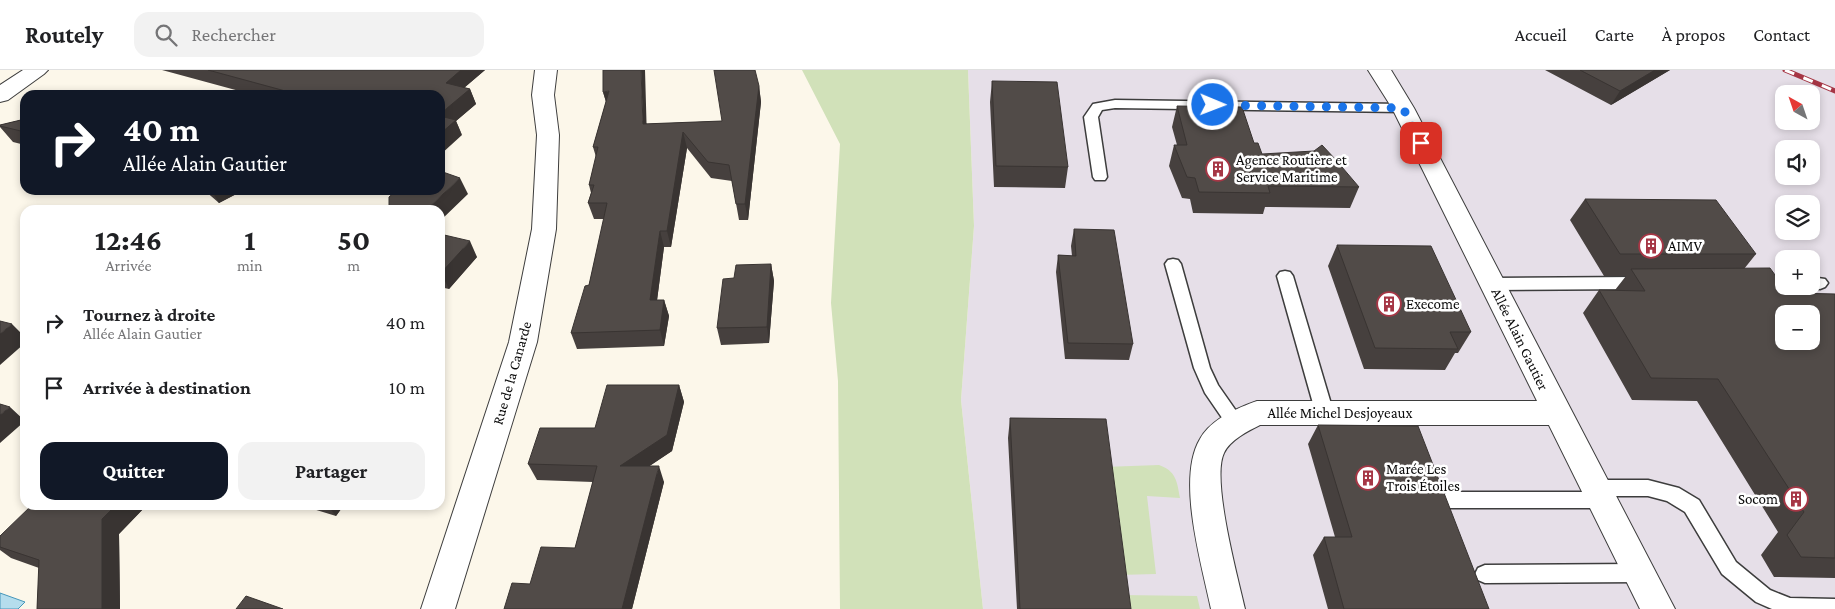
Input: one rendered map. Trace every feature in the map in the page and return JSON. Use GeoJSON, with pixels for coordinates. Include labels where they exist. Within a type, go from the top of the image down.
{"type":"FeatureCollection","features":[{"type":"Feature","properties":{"kind":"street"},"geometry":{"type":"LineString","coordinates":[[0,95],[37,70]]}},
{"type":"Feature","properties":{"kind":"street","name":"Rue de la Canarde"},"geometry":{"type":"LineString","coordinates":[[438,609],[523,342],[544,229],[548,136],[543,95],[546,70]]}},
{"type":"Feature","properties":{"kind":"street","name":"Allée Alain Gautier"},"geometry":{"type":"LineString","coordinates":[[1379,70],[1384,75],[1403,108],[1658,609]]}},
{"type":"Feature","properties":{"kind":"street","name":"Allée Michel Desjoyeaux"},"geometry":{"type":"LineString","coordinates":[[1228,609],[1205,494],[1204,470],[1210,447],[1235,423],[1257,413],[1557,413]]}},
{"type":"Feature","properties":{"kind":"lane"},"geometry":{"type":"LineString","coordinates":[[1100,177],[1091,117],[1098,108],[1115,104],[1403,108]]}},
{"type":"Feature","properties":{"kind":"lane"},"geometry":{"type":"LineString","coordinates":[[1173,264],[1202,368],[1211,388],[1235,423]]}},
{"type":"Feature","properties":{"kind":"lane"},"geometry":{"type":"LineString","coordinates":[[1285,276],[1325,414]]}},
{"type":"Feature","properties":{"kind":"lane"},"geometry":{"type":"LineString","coordinates":[[1492,284],[1656,283]]}},
{"type":"Feature","properties":{"kind":"lane"},"geometry":{"type":"LineString","coordinates":[[1450,500],[1598,494],[1648,488],[1672,494],[1692,506],[1729,568],[1763,596],[1790,607],[1835,608]]}},
{"type":"Feature","properties":{"kind":"lane"},"geometry":{"type":"LineString","coordinates":[[1485,574],[1639,573]]}},
{"type":"Feature","properties":{"kind":"shaded area"},"geometry":{"type":"Polygon","coordinates":[[[968,70],[1835,70],[1835,609],[983,609],[961,400],[974,226],[968,70]]]}},
{"type":"Feature","properties":{"kind":"green space"},"geometry":{"type":"Polygon","coordinates":[[[802,70],[968,70],[974,226],[961,400],[983,609],[840,609],[838,381],[831,303],[840,144],[802,70]]]}},
{"type":"Feature","properties":{"kind":"green space"},"geometry":{"type":"Polygon","coordinates":[[[1159,465],[1169,470],[1175,477],[1180,498],[1147,496],[1156,574],[1118,575],[1104,467],[1159,465]]]}},
{"type":"Feature","properties":{"kind":"green space"},"geometry":{"type":"Polygon","coordinates":[[[1121,595],[1197,596],[1200,609],[1123,609],[1121,595]]]}},
{"type":"Feature","properties":{"kind":"water"},"geometry":{"type":"Polygon","coordinates":[[[0,593],[25,602],[18,609],[0,609],[0,593]]]}},
{"type":"Feature","properties":{"kind":"building"},"geometry":{"type":"Polygon","coordinates":[[[208,70],[461,70],[446,83],[470,89],[445,110],[445,90],[282,90],[208,70]]]}},
{"type":"Feature","properties":{"kind":"building"},"geometry":{"type":"Polygon","coordinates":[[[603,70],[641,70],[643,124],[722,121],[714,70],[755,70],[759,86],[745,204],[736,204],[729,165],[708,162],[683,132],[667,231],[660,231],[650,300],[664,300],[660,330],[571,333],[585,286],[589,285],[607,203],[588,203],[594,185],[589,185],[598,147],[593,147],[609,91],[603,92],[603,70]]]}},
{"type":"Feature","properties":{"kind":"building"},"geometry":{"type":"Polygon","coordinates":[[[1580,70],[1655,70],[1620,91],[1580,70]]]}},
{"type":"Feature","properties":{"kind":"building"},"geometry":{"type":"Polygon","coordinates":[[[992,81],[1057,82],[1068,167],[996,166],[992,81]]]}},
{"type":"Feature","properties":{"kind":"building"},"geometry":{"type":"Polygon","coordinates":[[[1177,106],[1242,107],[1254,143],[1258,143],[1262,154],[1314,151],[1322,145],[1359,187],[1268,186],[1270,193],[1199,192],[1195,178],[1187,177],[1174,145],[1187,145],[1177,106]]]}},
{"type":"Feature","properties":{"kind":"building"},"geometry":{"type":"Polygon","coordinates":[[[445,117],[456,120],[445,130],[445,117]]]}},
{"type":"Feature","properties":{"kind":"building"},"geometry":{"type":"Polygon","coordinates":[[[20,120],[20,131],[0,126],[20,120]]]}},
{"type":"Feature","properties":{"kind":"building"},"geometry":{"type":"Polygon","coordinates":[[[445,173],[460,178],[445,192],[445,173]]]}},
{"type":"Feature","properties":{"kind":"building"},"geometry":{"type":"Polygon","coordinates":[[[391,195],[442,195],[431,205],[389,205],[389,197],[391,195]]]}},
{"type":"Feature","properties":{"kind":"building"},"geometry":{"type":"Polygon","coordinates":[[[1585,199],[1716,200],[1756,254],[1620,254],[1585,199]]]}},
{"type":"Feature","properties":{"kind":"building"},"geometry":{"type":"Polygon","coordinates":[[[1074,229],[1114,230],[1133,344],[1068,343],[1058,255],[1076,256],[1074,229]]]}},
{"type":"Feature","properties":{"kind":"building"},"geometry":{"type":"Polygon","coordinates":[[[445,235],[470,241],[445,269],[445,235]]]}},
{"type":"Feature","properties":{"kind":"building","name":"Execome"},"geometry":{"type":"Polygon","coordinates":[[[1337,245],[1431,246],[1471,332],[1450,332],[1458,349],[1375,348],[1337,245]]]}},
{"type":"Feature","properties":{"kind":"building"},"geometry":{"type":"Polygon","coordinates":[[[771,264],[767,327],[717,328],[723,279],[734,278],[736,265],[771,264]]]}},
{"type":"Feature","properties":{"kind":"building"},"geometry":{"type":"Polygon","coordinates":[[[1770,268],[1775,275],[1775,295],[1835,294],[1835,558],[1801,557],[1787,535],[1804,512],[1718,379],[1651,378],[1599,290],[1645,291],[1631,269],[1770,268]]]}},
{"type":"Feature","properties":{"kind":"building"},"geometry":{"type":"Polygon","coordinates":[[[0,321],[12,324],[0,334],[0,321]]]}},
{"type":"Feature","properties":{"kind":"building"},"geometry":{"type":"Polygon","coordinates":[[[607,385],[679,385],[667,435],[620,466],[659,466],[622,609],[504,609],[512,583],[530,584],[541,547],[575,548],[597,466],[528,464],[540,428],[595,428],[607,385]]]}},
{"type":"Feature","properties":{"kind":"building"},"geometry":{"type":"Polygon","coordinates":[[[0,404],[10,407],[0,415],[0,404]]]}},
{"type":"Feature","properties":{"kind":"building"},"geometry":{"type":"Polygon","coordinates":[[[1010,418],[1106,419],[1131,609],[1020,609],[1010,418]]]}},
{"type":"Feature","properties":{"kind":"building"},"geometry":{"type":"Polygon","coordinates":[[[1318,425],[1418,426],[1489,609],[1344,609],[1324,537],[1352,537],[1318,425]]]}},
{"type":"Feature","properties":{"kind":"building"},"geometry":{"type":"Polygon","coordinates":[[[27,510],[111,510],[102,519],[102,609],[37,609],[39,560],[0,547],[0,536],[27,510]]]}},
{"type":"Feature","properties":{"kind":"building"},"geometry":{"type":"Polygon","coordinates":[[[246,596],[283,609],[236,609],[246,596]]]}},
{"type":"Feature","properties":{"kind":"railway"},"geometry":{"type":"LineString","coordinates":[[1785,70],[1835,91]]}},
{"type":"Feature","properties":{"kind":"place","name":"Agence Routière et Service Maritime"},"geometry":{"type":"Point","coordinates":[1218,169]}},
{"type":"Feature","properties":{"kind":"place","name":"AIMV"},"geometry":{"type":"Point","coordinates":[1651,246]}},
{"type":"Feature","properties":{"kind":"place","name":"Execome"},"geometry":{"type":"Point","coordinates":[1389,304]}},
{"type":"Feature","properties":{"kind":"place","name":"Marée Les Trois Étoiles"},"geometry":{"type":"Point","coordinates":[1368,478]}},
{"type":"Feature","properties":{"kind":"place","name":"Socom"},"geometry":{"type":"Point","coordinates":[1796,499]}},
{"type":"Feature","properties":{"kind":"route"},"geometry":{"type":"LineString","coordinates":[[1213,105],[1403,108],[1421,143]]}}]}
